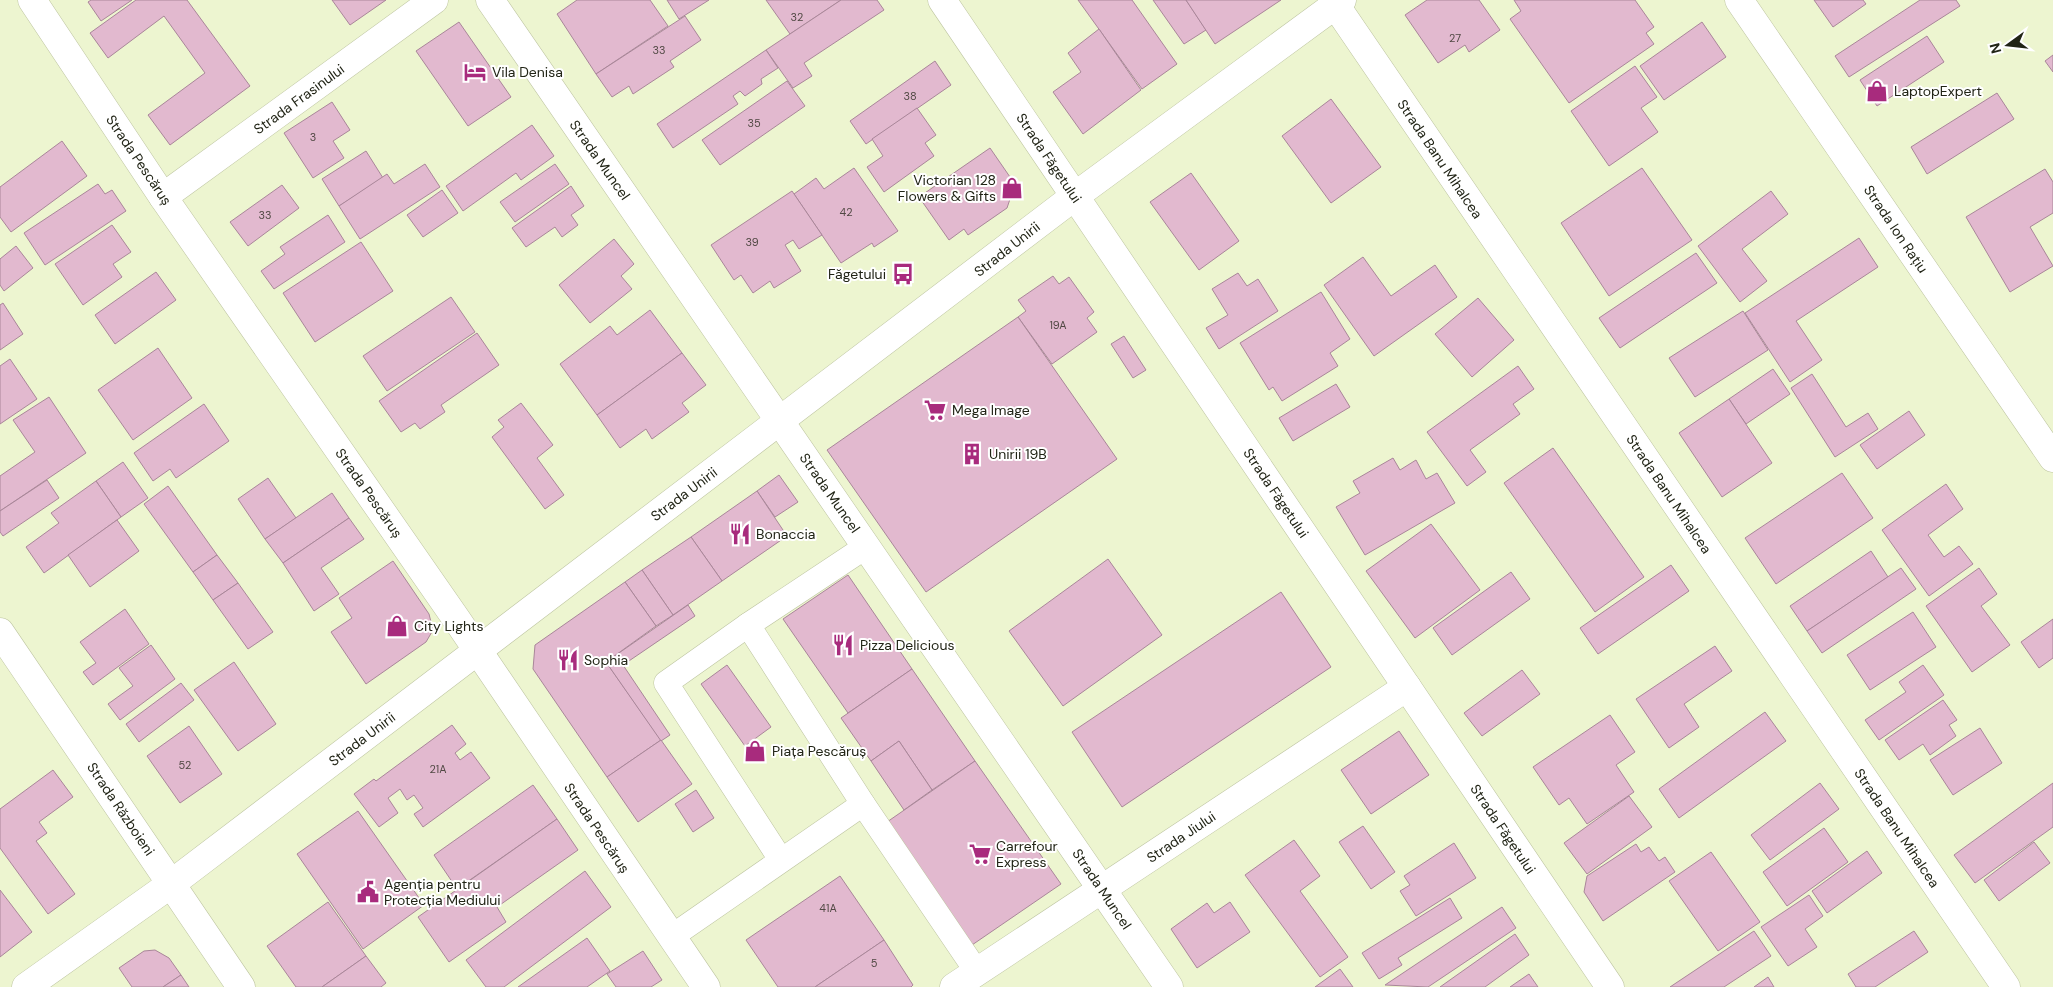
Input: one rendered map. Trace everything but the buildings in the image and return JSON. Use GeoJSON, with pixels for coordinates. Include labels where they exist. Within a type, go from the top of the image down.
{"type":"FeatureCollection","features":[{"type":"Feature","properties":{"kind":"street","name":"Strada Pescăruș"},"geometry":{"type":"LineString","coordinates":[[32,0],[163,197],[478,651],[706,987]]}},
{"type":"Feature","properties":{"kind":"street","name":"Strada Frasinului"},"geometry":{"type":"LineString","coordinates":[[163,197],[434,0]]}},
{"type":"Feature","properties":{"kind":"street","name":"Strada Muncel"},"geometry":{"type":"LineString","coordinates":[[490,0],[1169,987]]}},
{"type":"Feature","properties":{"kind":"street","name":"Strada Făgetului"},"geometry":{"type":"LineString","coordinates":[[942,0],[1610,987]]}},
{"type":"Feature","properties":{"kind":"street","name":"Strada Ion Rațiu"},"geometry":{"type":"LineString","coordinates":[[1739,0],[2053,458]]}},
{"type":"Feature","properties":{"kind":"street","name":"Strada Unirii"},"geometry":{"type":"LineString","coordinates":[[26,987],[171,884],[1075,196],[1336,2]]}},
{"type":"Feature","properties":{"kind":"street","name":"Strada Banu Mihalcea"},"geometry":{"type":"LineString","coordinates":[[1336,2],[2006,987]]}},
{"type":"Feature","properties":{"kind":"street","name":"Strada Războieni"},"geometry":{"type":"LineString","coordinates":[[0,632],[241,987]]}},
{"type":"Feature","properties":{"kind":"street","name":"Strada Jiului"},"geometry":{"type":"LineString","coordinates":[[954,987],[1407,687]]}},
{"type":"Feature","properties":{"kind":"lane"},"geometry":{"type":"LineString","coordinates":[[781,860],[666,683],[748,625],[867,546]]}},
{"type":"Feature","properties":{"kind":"lane"},"geometry":{"type":"LineString","coordinates":[[748,625],[863,804],[977,972]]}},
{"type":"Feature","properties":{"kind":"lane"},"geometry":{"type":"LineString","coordinates":[[671,936],[863,804]]}},
{"type":"Feature","properties":{"kind":"place","name":"Vila Denisa"},"geometry":{"type":"Point","coordinates":[475,72]}},
{"type":"Feature","properties":{"kind":"place","name":"LaptopExpert"},"geometry":{"type":"Point","coordinates":[1877,91]}},
{"type":"Feature","properties":{"kind":"place","name":"Victorian 128 Flowers & Gifts"},"geometry":{"type":"Point","coordinates":[1012,188]}},
{"type":"Feature","properties":{"kind":"place","name":"Făgetului"},"geometry":{"type":"Point","coordinates":[903,274]}},
{"type":"Feature","properties":{"kind":"place","name":"Mega Image"},"geometry":{"type":"Point","coordinates":[935,410]}},
{"type":"Feature","properties":{"kind":"place","name":"Unirii 19B"},"geometry":{"type":"Point","coordinates":[972,454]}},
{"type":"Feature","properties":{"kind":"place","name":"Bonaccia"},"geometry":{"type":"Point","coordinates":[740,534]}},
{"type":"Feature","properties":{"kind":"place","name":"City Lights"},"geometry":{"type":"Point","coordinates":[397,626]}},
{"type":"Feature","properties":{"kind":"place","name":"Pizza Delicious"},"geometry":{"type":"Point","coordinates":[843,645]}},
{"type":"Feature","properties":{"kind":"place","name":"Sophia"},"geometry":{"type":"Point","coordinates":[568,660]}},
{"type":"Feature","properties":{"kind":"place","name":"Piața Pescăruș"},"geometry":{"type":"Point","coordinates":[755,751]}},
{"type":"Feature","properties":{"kind":"place","name":"Carrefour Express"},"geometry":{"type":"Point","coordinates":[980,854]}},
{"type":"Feature","properties":{"kind":"place","name":"Agenția pentru Protecția Mediului"},"geometry":{"type":"Point","coordinates":[368,892]}}]}
